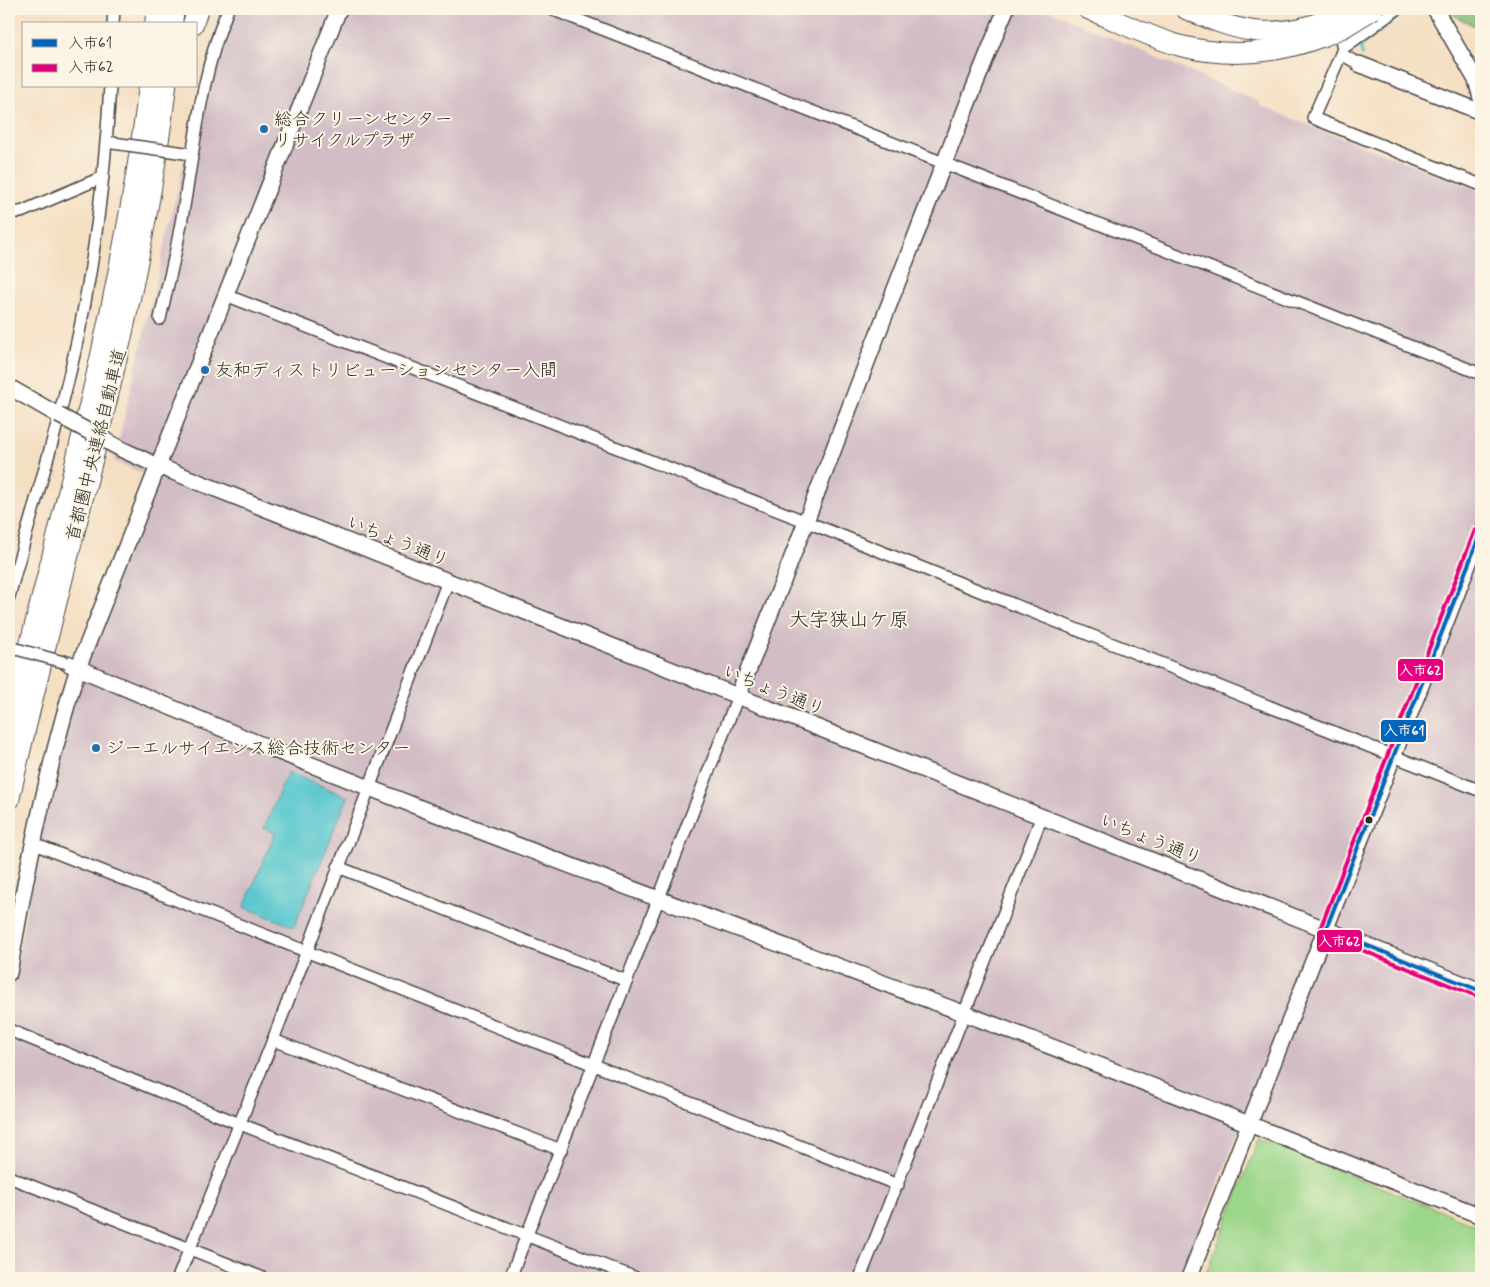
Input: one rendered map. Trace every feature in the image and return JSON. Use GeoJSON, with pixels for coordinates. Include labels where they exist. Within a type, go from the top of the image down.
{"type":"FeatureCollection","features":[{"type":"Feature","properties":{"kind":"highway"},"geometry":{"type":"LineString","coordinates":[[147,22],[148,9]]}},
{"type":"Feature","properties":{"kind":"highway"},"geometry":{"type":"LineString","coordinates":[[155,22],[157,9]]}},
{"type":"Feature","properties":{"kind":"highway"},"geometry":{"type":"LineString","coordinates":[[172,22],[174,9]]}},
{"type":"Feature","properties":{"kind":"highway"},"geometry":{"type":"LineString","coordinates":[[194,22],[198,9]]}},
{"type":"Feature","properties":{"kind":"highway"},"geometry":{"type":"LineString","coordinates":[[1088,9],[1180,46],[1213,52],[1257,53],[1292,48],[1319,30],[1345,9]]}},
{"type":"Feature","properties":{"kind":"highway"},"geometry":{"type":"LineString","coordinates":[[1186,9],[1226,25],[1259,33],[1344,28],[1373,9]]}},
{"type":"Feature","properties":{"kind":"highway"},"geometry":{"type":"LineString","coordinates":[[126,236],[143,88]]}},
{"type":"Feature","properties":{"kind":"highway","name":"首都圏中央連絡自動車道"},"geometry":{"type":"LineString","coordinates":[[9,727],[90,401],[126,236],[149,88]]}},
{"type":"Feature","properties":{"kind":"highway","name":"首都圏中央連絡自動車道"},"geometry":{"type":"LineString","coordinates":[[9,800],[123,333],[136,270],[166,88]]}},
{"type":"Feature","properties":{"kind":"highway"},"geometry":{"type":"LineString","coordinates":[[136,270],[178,88]]}},
{"type":"Feature","properties":{"kind":"street"},"geometry":{"type":"LineString","coordinates":[[113,22],[114,9]]}},
{"type":"Feature","properties":{"kind":"street"},"geometry":{"type":"LineString","coordinates":[[160,319],[179,234],[188,153],[214,42],[228,9]]}},
{"type":"Feature","properties":{"kind":"street"},"geometry":{"type":"LineString","coordinates":[[9,974],[34,844],[68,701],[73,666],[228,296],[339,9]]}},
{"type":"Feature","properties":{"kind":"street"},"geometry":{"type":"LineString","coordinates":[[550,9],[943,161],[1481,374]]}},
{"type":"Feature","properties":{"kind":"street"},"geometry":{"type":"LineString","coordinates":[[510,1278],[660,901],[807,522],[943,161],[1006,9]]}},
{"type":"Feature","properties":{"kind":"street"},"geometry":{"type":"LineString","coordinates":[[1335,9],[1342,51],[1359,64],[1481,112]]}},
{"type":"Feature","properties":{"kind":"street"},"geometry":{"type":"LineString","coordinates":[[1397,9],[1342,51],[1313,118],[1481,185]]}},
{"type":"Feature","properties":{"kind":"street"},"geometry":{"type":"LineString","coordinates":[[1435,9],[1476,80],[1481,98]]}},
{"type":"Feature","properties":{"kind":"street"},"geometry":{"type":"LineString","coordinates":[[9,597],[11,577],[58,415],[85,302],[103,177],[110,143],[110,88]]}},
{"type":"Feature","properties":{"kind":"street"},"geometry":{"type":"LineString","coordinates":[[110,143],[188,153]]}},
{"type":"Feature","properties":{"kind":"street"},"geometry":{"type":"LineString","coordinates":[[9,212],[21,212],[103,177]]}},
{"type":"Feature","properties":{"kind":"street"},"geometry":{"type":"LineString","coordinates":[[228,296],[807,522],[1481,791]]}},
{"type":"Feature","properties":{"kind":"street","name":"いちょう通り"},"geometry":{"type":"LineString","coordinates":[[11,391],[123,450],[158,466],[1481,991]]}},
{"type":"Feature","properties":{"kind":"street"},"geometry":{"type":"LineString","coordinates":[[1189,1278],[1481,532]]}},
{"type":"Feature","properties":{"kind":"street"},"geometry":{"type":"LineString","coordinates":[[178,1278],[273,1040],[448,581]]}},
{"type":"Feature","properties":{"kind":"street"},"geometry":{"type":"LineString","coordinates":[[9,647],[73,666],[368,788],[660,901],[964,1014],[1481,1216]]}},
{"type":"Feature","properties":{"kind":"street"},"geometry":{"type":"LineString","coordinates":[[860,1278],[1042,816]]}},
{"type":"Feature","properties":{"kind":"street"},"geometry":{"type":"LineString","coordinates":[[34,844],[898,1185]]}},
{"type":"Feature","properties":{"kind":"street"},"geometry":{"type":"LineString","coordinates":[[338,866],[627,981]]}},
{"type":"Feature","properties":{"kind":"street"},"geometry":{"type":"LineString","coordinates":[[9,1030],[240,1124],[636,1278]]}},
{"type":"Feature","properties":{"kind":"street"},"geometry":{"type":"LineString","coordinates":[[273,1040],[561,1150]]}},
{"type":"Feature","properties":{"kind":"street"},"geometry":{"type":"LineString","coordinates":[[9,1177],[263,1278]]}},
{"type":"Feature","properties":{"kind":"shaded area"},"geometry":{"type":"Polygon","coordinates":[[[220,9],[1046,9],[1259,102],[1260,106],[1481,191],[1481,1208],[1245,1116],[1180,1278],[9,1278],[9,1009],[39,838],[80,667],[158,480],[114,461],[220,9]]]}},
{"type":"Feature","properties":{"kind":"green space"},"geometry":{"type":"Polygon","coordinates":[[[1449,9],[1481,9],[1481,29],[1456,17],[1449,9]]]}},
{"type":"Feature","properties":{"kind":"green space"},"geometry":{"type":"Polygon","coordinates":[[[1259,1139],[1481,1227],[1481,1278],[1204,1278],[1259,1139]]]}},
{"type":"Feature","properties":{"kind":"water"},"geometry":{"type":"Polygon","coordinates":[[[288,772],[348,797],[294,927],[244,907],[275,833],[264,828],[288,772]]]}},
{"type":"Feature","properties":{"kind":"waterway"},"geometry":{"type":"LineString","coordinates":[[1362,55],[1361,45],[1409,9]]}},
{"type":"Feature","properties":{"kind":"transit line","name":"入市62"},"geometry":{"type":"LineString","coordinates":[[1475,530],[1320,929],[1324,935],[1479,997]]}},
{"type":"Feature","properties":{"kind":"transit line","name":"入市61"},"geometry":{"type":"LineString","coordinates":[[1326,929],[1481,532]]}},
{"type":"Feature","properties":{"kind":"transit line","name":"入市61"},"geometry":{"type":"LineString","coordinates":[[1326,929],[1481,991]]}},
{"type":"Feature","properties":{"kind":"place","name":"総合クリーンセンター リサイクルプラザ"},"geometry":{"type":"Point","coordinates":[264,129]}},
{"type":"Feature","properties":{"kind":"place","name":"友和ディストリビューションセンター入間"},"geometry":{"type":"Point","coordinates":[205,370]}},
{"type":"Feature","properties":{"kind":"place","name":"ジーエルサイエンス総合技術センター"},"geometry":{"type":"Point","coordinates":[96,748]}},
{"type":"Feature","properties":{"kind":"district","name":"大字狭山ケ原"},"geometry":{"type":"Point","coordinates":[849,619]}}]}
